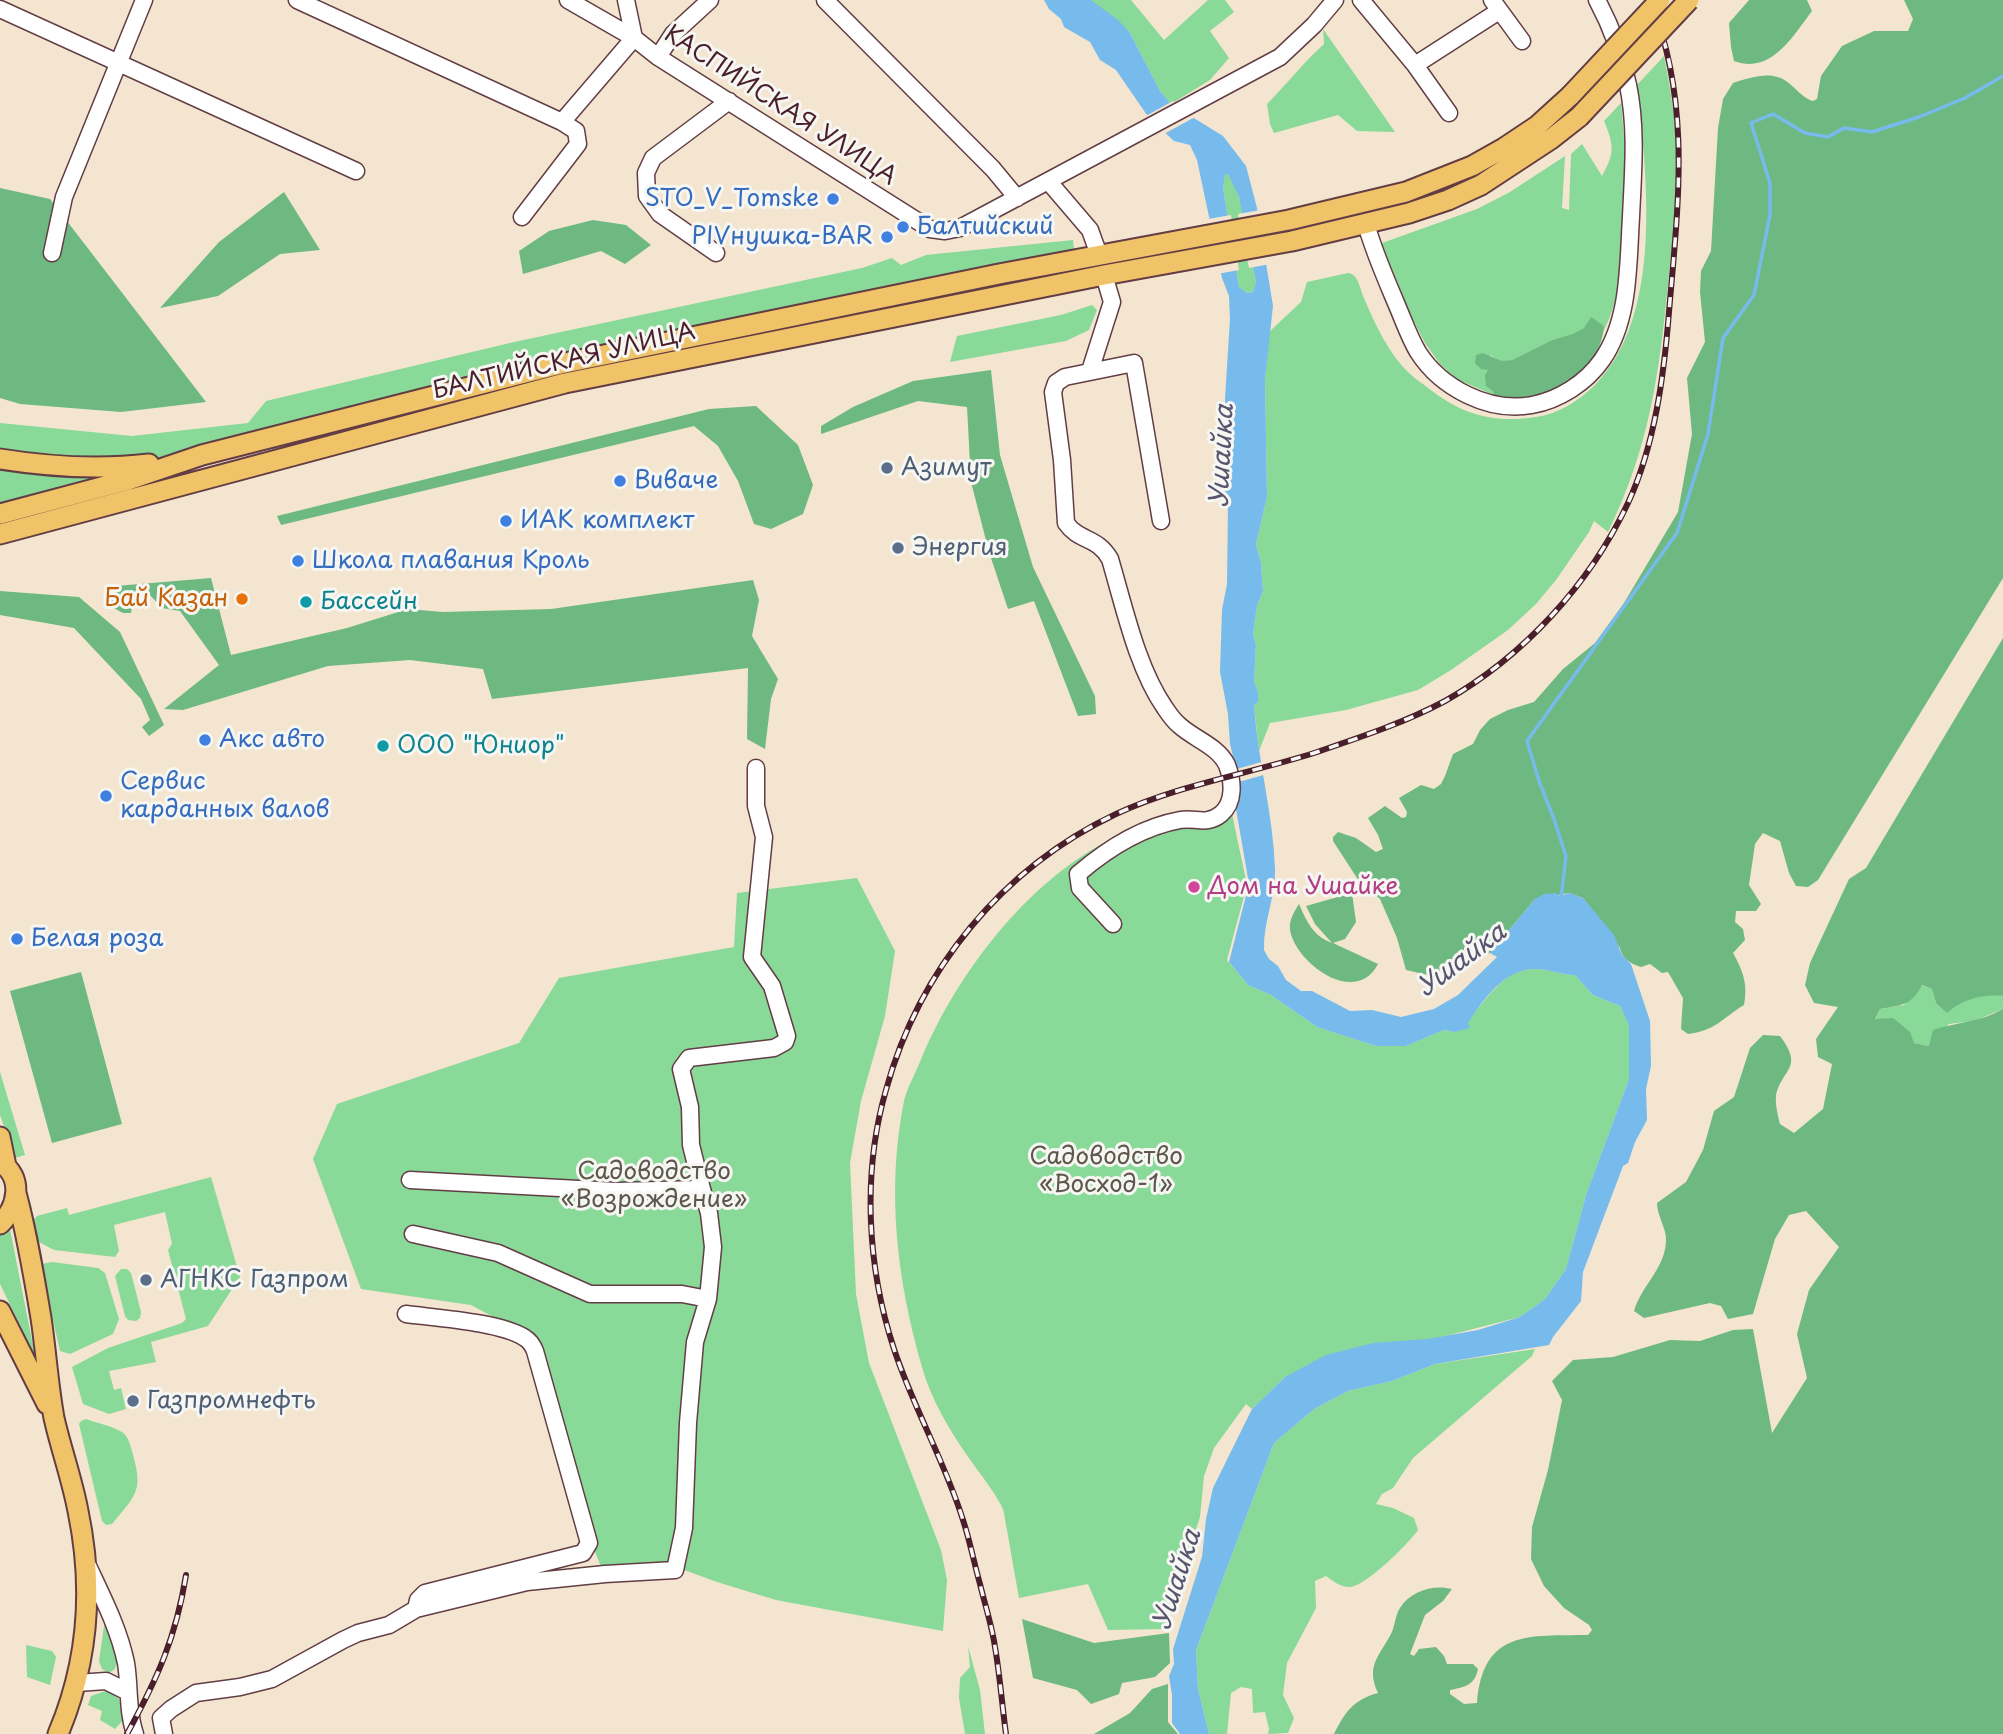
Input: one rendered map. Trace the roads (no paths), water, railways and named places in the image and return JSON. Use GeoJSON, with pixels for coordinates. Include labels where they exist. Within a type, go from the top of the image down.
{"type":"FeatureCollection","features":[{"type":"Feature","properties":{"kind":"main road","name":"БАЛТИЙСКАЯ УЛИЦА"},"geometry":{"type":"LineString","coordinates":[[0,514],[128,480],[202,455],[560,364],[703,333],[1289,220],[1406,192],[1472,166],[1536,126],[1570,96],[1660,0]]}},
{"type":"Feature","properties":{"kind":"main road"},"geometry":{"type":"LineString","coordinates":[[1366,224],[1448,200],[1481,185],[1551,139],[1579,117],[1689,0]]}},
{"type":"Feature","properties":{"kind":"main road","name":"БАЛТИЙСКАЯ УЛИЦА"},"geometry":{"type":"LineString","coordinates":[[0,534],[565,383],[1104,275],[1292,242],[1366,224]]}},
{"type":"Feature","properties":{"kind":"main road"},"geometry":{"type":"LineString","coordinates":[[0,460],[87,468],[125,467],[202,455]]}},
{"type":"Feature","properties":{"kind":"main road"},"geometry":{"type":"LineString","coordinates":[[0,1137],[3,1164],[13,1178],[40,1317],[55,1418],[78,1510],[85,1562],[86,1631],[77,1682],[58,1734]]}},
{"type":"Feature","properties":{"kind":"main road"},"geometry":{"type":"LineString","coordinates":[[0,1224],[9,1215],[16,1193]]}},
{"type":"Feature","properties":{"kind":"main road"},"geometry":{"type":"LineString","coordinates":[[0,1311],[55,1418]]}},
{"type":"Feature","properties":{"kind":"street"},"geometry":{"type":"LineString","coordinates":[[52,253],[64,197],[144,0]]}},
{"type":"Feature","properties":{"kind":"street"},"geometry":{"type":"LineString","coordinates":[[297,0],[562,122],[576,131],[578,144],[522,217]]}},
{"type":"Feature","properties":{"kind":"street","name":"КАСПИЙСКАЯ УЛИЦА"},"geometry":{"type":"LineString","coordinates":[[568,0],[634,38],[658,57],[930,229],[945,231],[960,228],[1017,198]]}},
{"type":"Feature","properties":{"kind":"street"},"geometry":{"type":"LineString","coordinates":[[562,122],[634,38],[626,0]]}},
{"type":"Feature","properties":{"kind":"street"},"geometry":{"type":"LineString","coordinates":[[658,57],[673,34],[710,0]]}},
{"type":"Feature","properties":{"kind":"street"},"geometry":{"type":"LineString","coordinates":[[825,0],[993,169],[1017,198],[1280,57],[1314,25],[1335,0]]}},
{"type":"Feature","properties":{"kind":"street"},"geometry":{"type":"LineString","coordinates":[[1361,0],[1415,65],[1449,113]]}},
{"type":"Feature","properties":{"kind":"street"},"geometry":{"type":"LineString","coordinates":[[1366,224],[1377,261],[1418,350],[1445,382],[1475,398],[1492,403],[1527,406],[1564,394],[1593,372],[1607,353],[1623,306],[1628,268],[1634,153],[1628,85],[1619,53],[1597,0]]}},
{"type":"Feature","properties":{"kind":"street"},"geometry":{"type":"LineString","coordinates":[[1415,65],[1495,5],[1522,41]]}},
{"type":"Feature","properties":{"kind":"street"},"geometry":{"type":"LineString","coordinates":[[0,9],[356,171]]}},
{"type":"Feature","properties":{"kind":"street"},"geometry":{"type":"LineString","coordinates":[[716,253],[660,214],[647,196],[646,173],[653,158],[729,101]]}},
{"type":"Feature","properties":{"kind":"street"},"geometry":{"type":"LineString","coordinates":[[1049,182],[1090,230],[1099,255]]}},
{"type":"Feature","properties":{"kind":"street"},"geometry":{"type":"LineString","coordinates":[[1090,371],[1112,302],[1104,275]]}},
{"type":"Feature","properties":{"kind":"street"},"geometry":{"type":"LineString","coordinates":[[1113,924],[1080,888],[1078,874],[1102,853],[1153,827],[1183,819],[1202,822],[1219,816],[1227,808],[1232,793],[1230,776],[1222,756],[1178,725],[1150,681],[1110,559],[1104,549],[1095,541],[1071,530],[1066,523],[1062,460],[1053,392],[1056,383],[1065,377],[1134,363],[1161,521]]}},
{"type":"Feature","properties":{"kind":"street"},"geometry":{"type":"LineString","coordinates":[[164,1734],[162,1718],[196,1693],[272,1679],[358,1633],[389,1625],[416,1609],[527,1582],[675,1570],[684,1528],[688,1423],[695,1342],[708,1299],[713,1247],[709,1213],[691,1145],[690,1107],[681,1069],[689,1058],[774,1048],[785,1042],[787,1036],[772,986],[752,957],[764,838],[756,806],[757,768]]}},
{"type":"Feature","properties":{"kind":"street"},"geometry":{"type":"LineString","coordinates":[[410,1180],[616,1191],[702,1189]]}},
{"type":"Feature","properties":{"kind":"street"},"geometry":{"type":"LineString","coordinates":[[413,1234],[498,1252],[590,1294],[682,1294],[708,1299]]}},
{"type":"Feature","properties":{"kind":"street"},"geometry":{"type":"LineString","coordinates":[[406,1314],[493,1327],[515,1334],[531,1344],[536,1351],[589,1543],[583,1553],[425,1593],[418,1600],[416,1609]]}},
{"type":"Feature","properties":{"kind":"street"},"geometry":{"type":"LineString","coordinates":[[85,1562],[115,1624],[126,1664],[135,1734]]}},
{"type":"Feature","properties":{"kind":"street"},"geometry":{"type":"LineString","coordinates":[[77,1682],[106,1681],[128,1692]]}},
{"type":"Feature","properties":{"kind":"water"},"geometry":{"type":"Polygon","coordinates":[[[1044,0],[1091,0],[1118,20],[1130,33],[1160,91],[1171,104],[1223,136],[1246,166],[1257,208],[1273,306],[1265,379],[1267,497],[1256,544],[1261,563],[1263,591],[1257,606],[1253,634],[1256,645],[1254,681],[1258,692],[1258,702],[1254,706],[1275,869],[1264,940],[1264,950],[1269,959],[1278,966],[1286,980],[1301,991],[1312,991],[1350,1011],[1372,1010],[1401,1017],[1434,1009],[1458,995],[1497,957],[1490,953],[1535,899],[1544,894],[1556,893],[1560,896],[1569,893],[1583,898],[1614,935],[1622,955],[1631,964],[1650,1021],[1651,1066],[1646,1089],[1647,1120],[1628,1163],[1623,1166],[1583,1272],[1581,1301],[1549,1345],[1435,1364],[1392,1381],[1348,1391],[1314,1409],[1274,1443],[1196,1650],[1198,1689],[1209,1734],[1180,1734],[1172,1723],[1169,1676],[1174,1664],[1173,1649],[1202,1557],[1213,1488],[1252,1409],[1285,1377],[1326,1355],[1373,1343],[1428,1339],[1478,1330],[1520,1317],[1545,1299],[1566,1269],[1586,1195],[1629,1079],[1629,1026],[1620,1006],[1593,995],[1575,975],[1536,969],[1514,974],[1496,987],[1468,1023],[1470,1028],[1454,1032],[1444,1030],[1406,1046],[1376,1046],[1317,1027],[1271,995],[1248,985],[1229,962],[1249,884],[1236,809],[1240,793],[1239,781],[1230,744],[1228,714],[1220,672],[1222,610],[1227,584],[1228,505],[1224,488],[1229,468],[1225,399],[1229,296],[1222,278],[1197,160],[1190,145],[1174,141],[1149,118],[1116,70],[1100,60],[1090,42],[1064,27],[1061,19],[1049,9],[1044,0]],[[1228,174],[1225,175],[1223,188],[1239,287],[1247,293],[1253,292],[1256,282],[1239,197],[1228,174]]]}},
{"type":"Feature","properties":{"kind":"waterway"},"geometry":{"type":"LineString","coordinates":[[1561,898],[1566,856],[1527,741],[1677,533],[1708,434],[1723,338],[1754,295],[1770,215],[1770,183],[1751,123],[1773,114],[1805,133],[1828,137],[1844,128],[1872,132],[1965,98],[2003,76]]}},
{"type":"Feature","properties":{"kind":"railway"},"geometry":{"type":"LineString","coordinates":[[1006,1734],[994,1639],[965,1528],[956,1498],[894,1349],[878,1286],[871,1220],[873,1154],[886,1090],[901,1046],[920,1004],[943,964],[971,927],[1002,893],[1037,863],[1075,836],[1116,814],[1164,795],[1314,753],[1429,709],[1474,683],[1501,663],[1552,616],[1574,590],[1594,562],[1628,503],[1652,434],[1661,385],[1676,232],[1679,154],[1672,77],[1650,0]]}},
{"type":"Feature","properties":{"kind":"railway"},"geometry":{"type":"LineString","coordinates":[[127,1734],[164,1658],[177,1619],[186,1575]]}},
{"type":"Feature","properties":{"kind":"place","name":"STO_V_Tomske"},"geometry":{"type":"Point","coordinates":[833,199]}},
{"type":"Feature","properties":{"kind":"place","name":"Балтийский"},"geometry":{"type":"Point","coordinates":[903,227]}},
{"type":"Feature","properties":{"kind":"place","name":"PIVнушка-BAR"},"geometry":{"type":"Point","coordinates":[887,237]}},
{"type":"Feature","properties":{"kind":"place","name":"Азимут"},"geometry":{"type":"Point","coordinates":[887,468]}},
{"type":"Feature","properties":{"kind":"place","name":"Виваче"},"geometry":{"type":"Point","coordinates":[620,481]}},
{"type":"Feature","properties":{"kind":"place","name":"ИАК комплект"},"geometry":{"type":"Point","coordinates":[506,521]}},
{"type":"Feature","properties":{"kind":"place","name":"Энергия"},"geometry":{"type":"Point","coordinates":[898,548]}},
{"type":"Feature","properties":{"kind":"place","name":"Школа плавания Кроль"},"geometry":{"type":"Point","coordinates":[298,561]}},
{"type":"Feature","properties":{"kind":"place","name":"Бай Казан"},"geometry":{"type":"Point","coordinates":[242,599]}},
{"type":"Feature","properties":{"kind":"place","name":"Бассейн"},"geometry":{"type":"Point","coordinates":[306,602]}},
{"type":"Feature","properties":{"kind":"place","name":"Акс авто"},"geometry":{"type":"Point","coordinates":[205,740]}},
{"type":"Feature","properties":{"kind":"place","name":"ООО \"Юниор\""},"geometry":{"type":"Point","coordinates":[383,746]}},
{"type":"Feature","properties":{"kind":"place","name":"Сервис карданных валов"},"geometry":{"type":"Point","coordinates":[106,796]}},
{"type":"Feature","properties":{"kind":"place","name":"Дом на Ушайке"},"geometry":{"type":"Point","coordinates":[1194,887]}},
{"type":"Feature","properties":{"kind":"place","name":"Белая роза"},"geometry":{"type":"Point","coordinates":[17,939]}},
{"type":"Feature","properties":{"kind":"place","name":"АГНКС Газпром"},"geometry":{"type":"Point","coordinates":[146,1280]}},
{"type":"Feature","properties":{"kind":"place","name":"Газпромнефть"},"geometry":{"type":"Point","coordinates":[133,1401]}},
{"type":"Feature","properties":{"kind":"water label","name":"Ушайка"},"geometry":{"type":"Point","coordinates":[1223,456]}},
{"type":"Feature","properties":{"kind":"water label","name":"Ушайка"},"geometry":{"type":"Point","coordinates":[1462,961]}},
{"type":"Feature","properties":{"kind":"water label","name":"Ушайка"},"geometry":{"type":"Point","coordinates":[1178,1580]}},
{"type":"Feature","properties":{"kind":"park label","name":"Садоводство «Восход-1»"},"geometry":{"type":"Point","coordinates":[1106,1171]}},
{"type":"Feature","properties":{"kind":"park label","name":"Садоводство «Возрождение»"},"geometry":{"type":"Point","coordinates":[654,1186]}}]}
